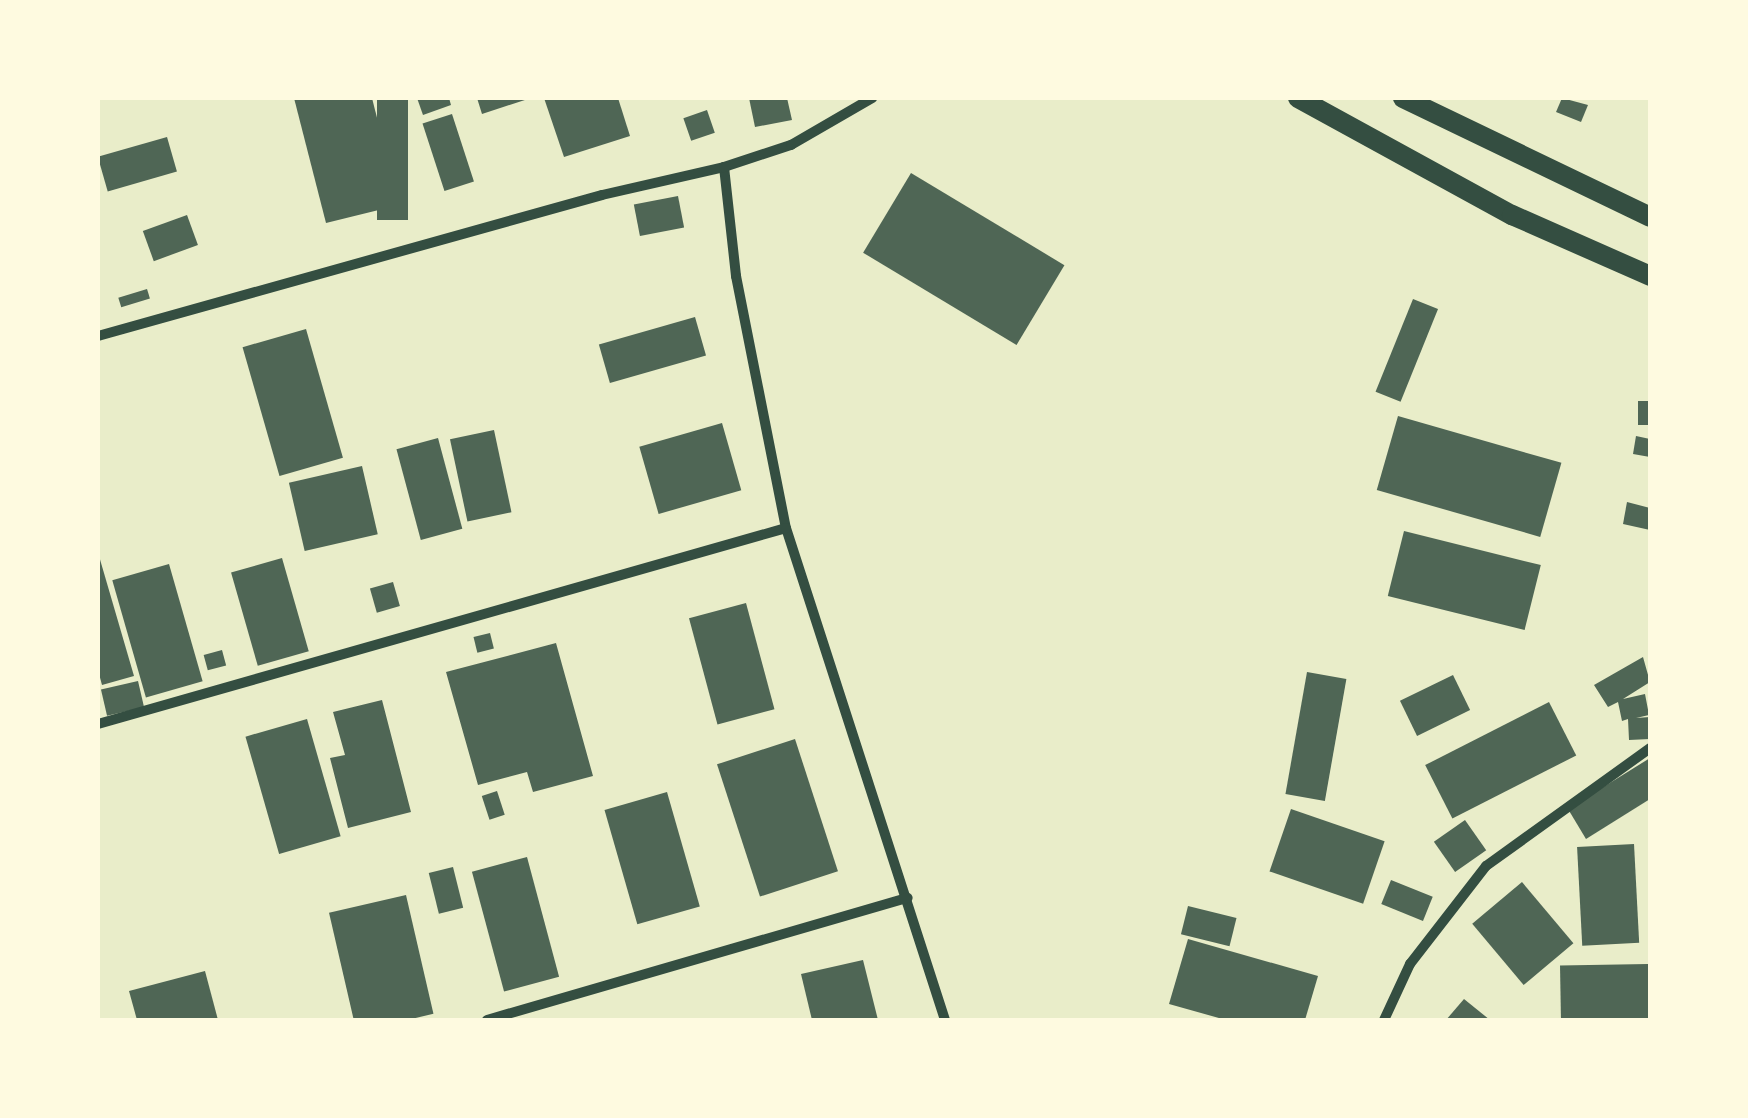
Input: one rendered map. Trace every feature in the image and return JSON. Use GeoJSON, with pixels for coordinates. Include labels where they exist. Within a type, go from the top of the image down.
{"type":"FeatureCollection","features":[{"type":"Feature","properties":{"kind":"main road"},"geometry":{"type":"LineString","coordinates":[[1298,98],[1512,215],[1650,276]]}},
{"type":"Feature","properties":{"kind":"main road"},"geometry":{"type":"LineString","coordinates":[[1403,98],[1650,217]]}},
{"type":"Feature","properties":{"kind":"street"},"geometry":{"type":"LineString","coordinates":[[98,336],[602,195],[724,167],[791,144],[872,98]]}},
{"type":"Feature","properties":{"kind":"street"},"geometry":{"type":"LineString","coordinates":[[724,167],[736,276],[786,528],[945,1020]]}},
{"type":"Feature","properties":{"kind":"street"},"geometry":{"type":"LineString","coordinates":[[98,724],[786,528]]}},
{"type":"Feature","properties":{"kind":"street"},"geometry":{"type":"LineString","coordinates":[[1384,1020],[1410,964],[1486,866],[1650,748]]}},
{"type":"Feature","properties":{"kind":"street"},"geometry":{"type":"LineString","coordinates":[[487,1020],[908,898]]}},
{"type":"Feature","properties":{"kind":"building"},"geometry":{"type":"Polygon","coordinates":[[[294,98],[372,98],[399,205],[326,223],[294,98]]]}},
{"type":"Feature","properties":{"kind":"building"},"geometry":{"type":"Polygon","coordinates":[[[377,98],[408,98],[408,220],[377,220],[377,98]]]}},
{"type":"Feature","properties":{"kind":"building"},"geometry":{"type":"Polygon","coordinates":[[[417,98],[449,98],[451,105],[423,115],[417,98]]]}},
{"type":"Feature","properties":{"kind":"building"},"geometry":{"type":"Polygon","coordinates":[[[477,98],[531,98],[482,114],[477,98]]]}},
{"type":"Feature","properties":{"kind":"building"},"geometry":{"type":"Polygon","coordinates":[[[544,98],[618,98],[630,136],[564,157],[544,98]]]}},
{"type":"Feature","properties":{"kind":"building"},"geometry":{"type":"Polygon","coordinates":[[[749,98],[787,98],[792,120],[755,127],[749,98]]]}},
{"type":"Feature","properties":{"kind":"building"},"geometry":{"type":"Polygon","coordinates":[[[1562,98],[1588,105],[1581,122],[1556,112],[1562,98]]]}},
{"type":"Feature","properties":{"kind":"building"},"geometry":{"type":"Polygon","coordinates":[[[707,110],[715,133],[691,141],[683,118],[707,110]]]}},
{"type":"Feature","properties":{"kind":"building"},"geometry":{"type":"Polygon","coordinates":[[[452,114],[474,182],[444,191],[423,124],[452,114]]]}},
{"type":"Feature","properties":{"kind":"building"},"geometry":{"type":"Polygon","coordinates":[[[167,137],[177,172],[108,191],[98,157],[167,137]]]}},
{"type":"Feature","properties":{"kind":"building"},"geometry":{"type":"Polygon","coordinates":[[[911,173],[1064,265],[1017,345],[863,253],[911,173]]]}},
{"type":"Feature","properties":{"kind":"building"},"geometry":{"type":"Polygon","coordinates":[[[678,196],[684,227],[640,236],[634,205],[678,196]]]}},
{"type":"Feature","properties":{"kind":"building"},"geometry":{"type":"Polygon","coordinates":[[[187,215],[198,245],[154,261],[143,231],[187,215]]]}},
{"type":"Feature","properties":{"kind":"building"},"geometry":{"type":"Polygon","coordinates":[[[147,289],[150,299],[121,307],[118,298],[147,289]]]}},
{"type":"Feature","properties":{"kind":"building"},"geometry":{"type":"Polygon","coordinates":[[[1413,299],[1438,309],[1401,402],[1376,392],[1413,299]]]}},
{"type":"Feature","properties":{"kind":"building"},"geometry":{"type":"Polygon","coordinates":[[[695,317],[706,355],[610,383],[599,345],[695,317]]]}},
{"type":"Feature","properties":{"kind":"building"},"geometry":{"type":"Polygon","coordinates":[[[306,329],[343,458],[279,476],[243,347],[306,329]]]}},
{"type":"Feature","properties":{"kind":"building"},"geometry":{"type":"Polygon","coordinates":[[[1638,401],[1650,401],[1650,425],[1638,425],[1638,401]]]}},
{"type":"Feature","properties":{"kind":"building"},"geometry":{"type":"Polygon","coordinates":[[[1398,416],[1561,463],[1540,537],[1377,490],[1398,416]]]}},
{"type":"Feature","properties":{"kind":"building"},"geometry":{"type":"Polygon","coordinates":[[[722,423],[741,490],[659,514],[639,447],[722,423]]]}},
{"type":"Feature","properties":{"kind":"building"},"geometry":{"type":"Polygon","coordinates":[[[494,430],[511,512],[467,522],[450,439],[494,430]]]}},
{"type":"Feature","properties":{"kind":"building"},"geometry":{"type":"Polygon","coordinates":[[[1636,436],[1650,439],[1650,457],[1633,454],[1636,436]]]}},
{"type":"Feature","properties":{"kind":"building"},"geometry":{"type":"Polygon","coordinates":[[[438,438],[462,529],[421,540],[396,449],[438,438]]]}},
{"type":"Feature","properties":{"kind":"building"},"geometry":{"type":"Polygon","coordinates":[[[362,466],[378,534],[305,551],[289,483],[362,466]]]}},
{"type":"Feature","properties":{"kind":"building"},"geometry":{"type":"Polygon","coordinates":[[[1627,502],[1650,508],[1650,530],[1623,524],[1627,502]]]}},
{"type":"Feature","properties":{"kind":"building"},"geometry":{"type":"Polygon","coordinates":[[[1404,531],[1541,565],[1525,630],[1388,596],[1404,531]]]}},
{"type":"Feature","properties":{"kind":"building"},"geometry":{"type":"Polygon","coordinates":[[[99,556],[134,676],[102,685],[98,670],[99,556]]]}},
{"type":"Feature","properties":{"kind":"building"},"geometry":{"type":"Polygon","coordinates":[[[282,558],[309,651],[258,666],[231,573],[282,558]]]}},
{"type":"Feature","properties":{"kind":"building"},"geometry":{"type":"Polygon","coordinates":[[[169,564],[203,681],[146,698],[112,580],[169,564]]]}},
{"type":"Feature","properties":{"kind":"building"},"geometry":{"type":"Polygon","coordinates":[[[393,582],[400,606],[377,613],[370,589],[393,582]]]}},
{"type":"Feature","properties":{"kind":"building"},"geometry":{"type":"Polygon","coordinates":[[[746,603],[774,709],[717,725],[689,618],[746,603]]]}},
{"type":"Feature","properties":{"kind":"building"},"geometry":{"type":"Polygon","coordinates":[[[490,633],[494,649],[477,653],[474,637],[490,633]]]}},
{"type":"Feature","properties":{"kind":"building"},"geometry":{"type":"Polygon","coordinates":[[[556,643],[593,776],[533,792],[527,772],[478,785],[446,672],[556,643]]]}},
{"type":"Feature","properties":{"kind":"building"},"geometry":{"type":"Polygon","coordinates":[[[222,650],[226,665],[208,670],[204,655],[222,650]]]}},
{"type":"Feature","properties":{"kind":"building"},"geometry":{"type":"Polygon","coordinates":[[[1643,657],[1650,682],[1623,699],[1645,694],[1649,715],[1636,718],[1650,717],[1650,739],[1629,740],[1628,719],[1622,721],[1618,702],[1608,707],[1594,685],[1643,657]]]}},
{"type":"Feature","properties":{"kind":"building"},"geometry":{"type":"Polygon","coordinates":[[[1307,672],[1346,679],[1325,801],[1285,794],[1307,672]]]}},
{"type":"Feature","properties":{"kind":"building"},"geometry":{"type":"Polygon","coordinates":[[[1453,675],[1470,710],[1417,736],[1400,701],[1453,675]]]}},
{"type":"Feature","properties":{"kind":"building"},"geometry":{"type":"Polygon","coordinates":[[[138,681],[144,707],[107,716],[101,690],[138,681]]]}},
{"type":"Feature","properties":{"kind":"building"},"geometry":{"type":"Polygon","coordinates":[[[382,700],[411,812],[348,828],[330,758],[345,755],[333,712],[382,700]]]}},
{"type":"Feature","properties":{"kind":"building"},"geometry":{"type":"Polygon","coordinates":[[[1549,702],[1576,755],[1452,819],[1425,765],[1549,702]]]}},
{"type":"Feature","properties":{"kind":"building"},"geometry":{"type":"Polygon","coordinates":[[[307,719],[341,836],[279,854],[245,737],[307,719]]]}},
{"type":"Feature","properties":{"kind":"building"},"geometry":{"type":"Polygon","coordinates":[[[795,739],[838,871],[760,897],[717,764],[795,739]]]}},
{"type":"Feature","properties":{"kind":"building"},"geometry":{"type":"Polygon","coordinates":[[[1650,758],[1650,799],[1586,839],[1568,809],[1650,758]]]}},
{"type":"Feature","properties":{"kind":"building"},"geometry":{"type":"Polygon","coordinates":[[[497,791],[505,815],[490,820],[482,796],[497,791]]]}},
{"type":"Feature","properties":{"kind":"building"},"geometry":{"type":"Polygon","coordinates":[[[667,792],[700,906],[637,924],[605,810],[667,792]]]}},
{"type":"Feature","properties":{"kind":"building"},"geometry":{"type":"Polygon","coordinates":[[[1291,809],[1385,841],[1363,904],[1270,871],[1291,809]]]}},
{"type":"Feature","properties":{"kind":"building"},"geometry":{"type":"Polygon","coordinates":[[[1465,820],[1486,850],[1455,872],[1434,842],[1465,820]]]}},
{"type":"Feature","properties":{"kind":"building"},"geometry":{"type":"Polygon","coordinates":[[[1634,844],[1639,943],[1582,946],[1577,847],[1634,844]]]}},
{"type":"Feature","properties":{"kind":"building"},"geometry":{"type":"Polygon","coordinates":[[[527,857],[559,977],[504,992],[472,872],[527,857]]]}},
{"type":"Feature","properties":{"kind":"building"},"geometry":{"type":"Polygon","coordinates":[[[453,867],[463,908],[439,914],[429,873],[453,867]]]}},
{"type":"Feature","properties":{"kind":"building"},"geometry":{"type":"Polygon","coordinates":[[[1391,880],[1433,897],[1423,921],[1381,904],[1391,880]]]}},
{"type":"Feature","properties":{"kind":"building"},"geometry":{"type":"Polygon","coordinates":[[[1522,882],[1573,943],[1524,985],[1472,924],[1522,882]]]}},
{"type":"Feature","properties":{"kind":"building"},"geometry":{"type":"Polygon","coordinates":[[[406,895],[433,1014],[407,1020],[354,1020],[329,913],[406,895]]]}},
{"type":"Feature","properties":{"kind":"building"},"geometry":{"type":"Polygon","coordinates":[[[1188,906],[1237,918],[1229,946],[1181,934],[1188,906]]]}},
{"type":"Feature","properties":{"kind":"building"},"geometry":{"type":"Polygon","coordinates":[[[1188,939],[1318,976],[1305,1020],[1226,1020],[1169,1004],[1188,939]]]}},
{"type":"Feature","properties":{"kind":"building"},"geometry":{"type":"Polygon","coordinates":[[[863,960],[878,1020],[812,1020],[801,974],[863,960]]]}},
{"type":"Feature","properties":{"kind":"building"},"geometry":{"type":"Polygon","coordinates":[[[1648,964],[1649,1020],[1561,1020],[1560,966],[1648,964]]]}},
{"type":"Feature","properties":{"kind":"building"},"geometry":{"type":"Polygon","coordinates":[[[205,971],[218,1020],[137,1020],[129,991],[205,971]]]}},
{"type":"Feature","properties":{"kind":"building"},"geometry":{"type":"Polygon","coordinates":[[[1464,999],[1490,1020],[1446,1020],[1464,999]]]}}]}
